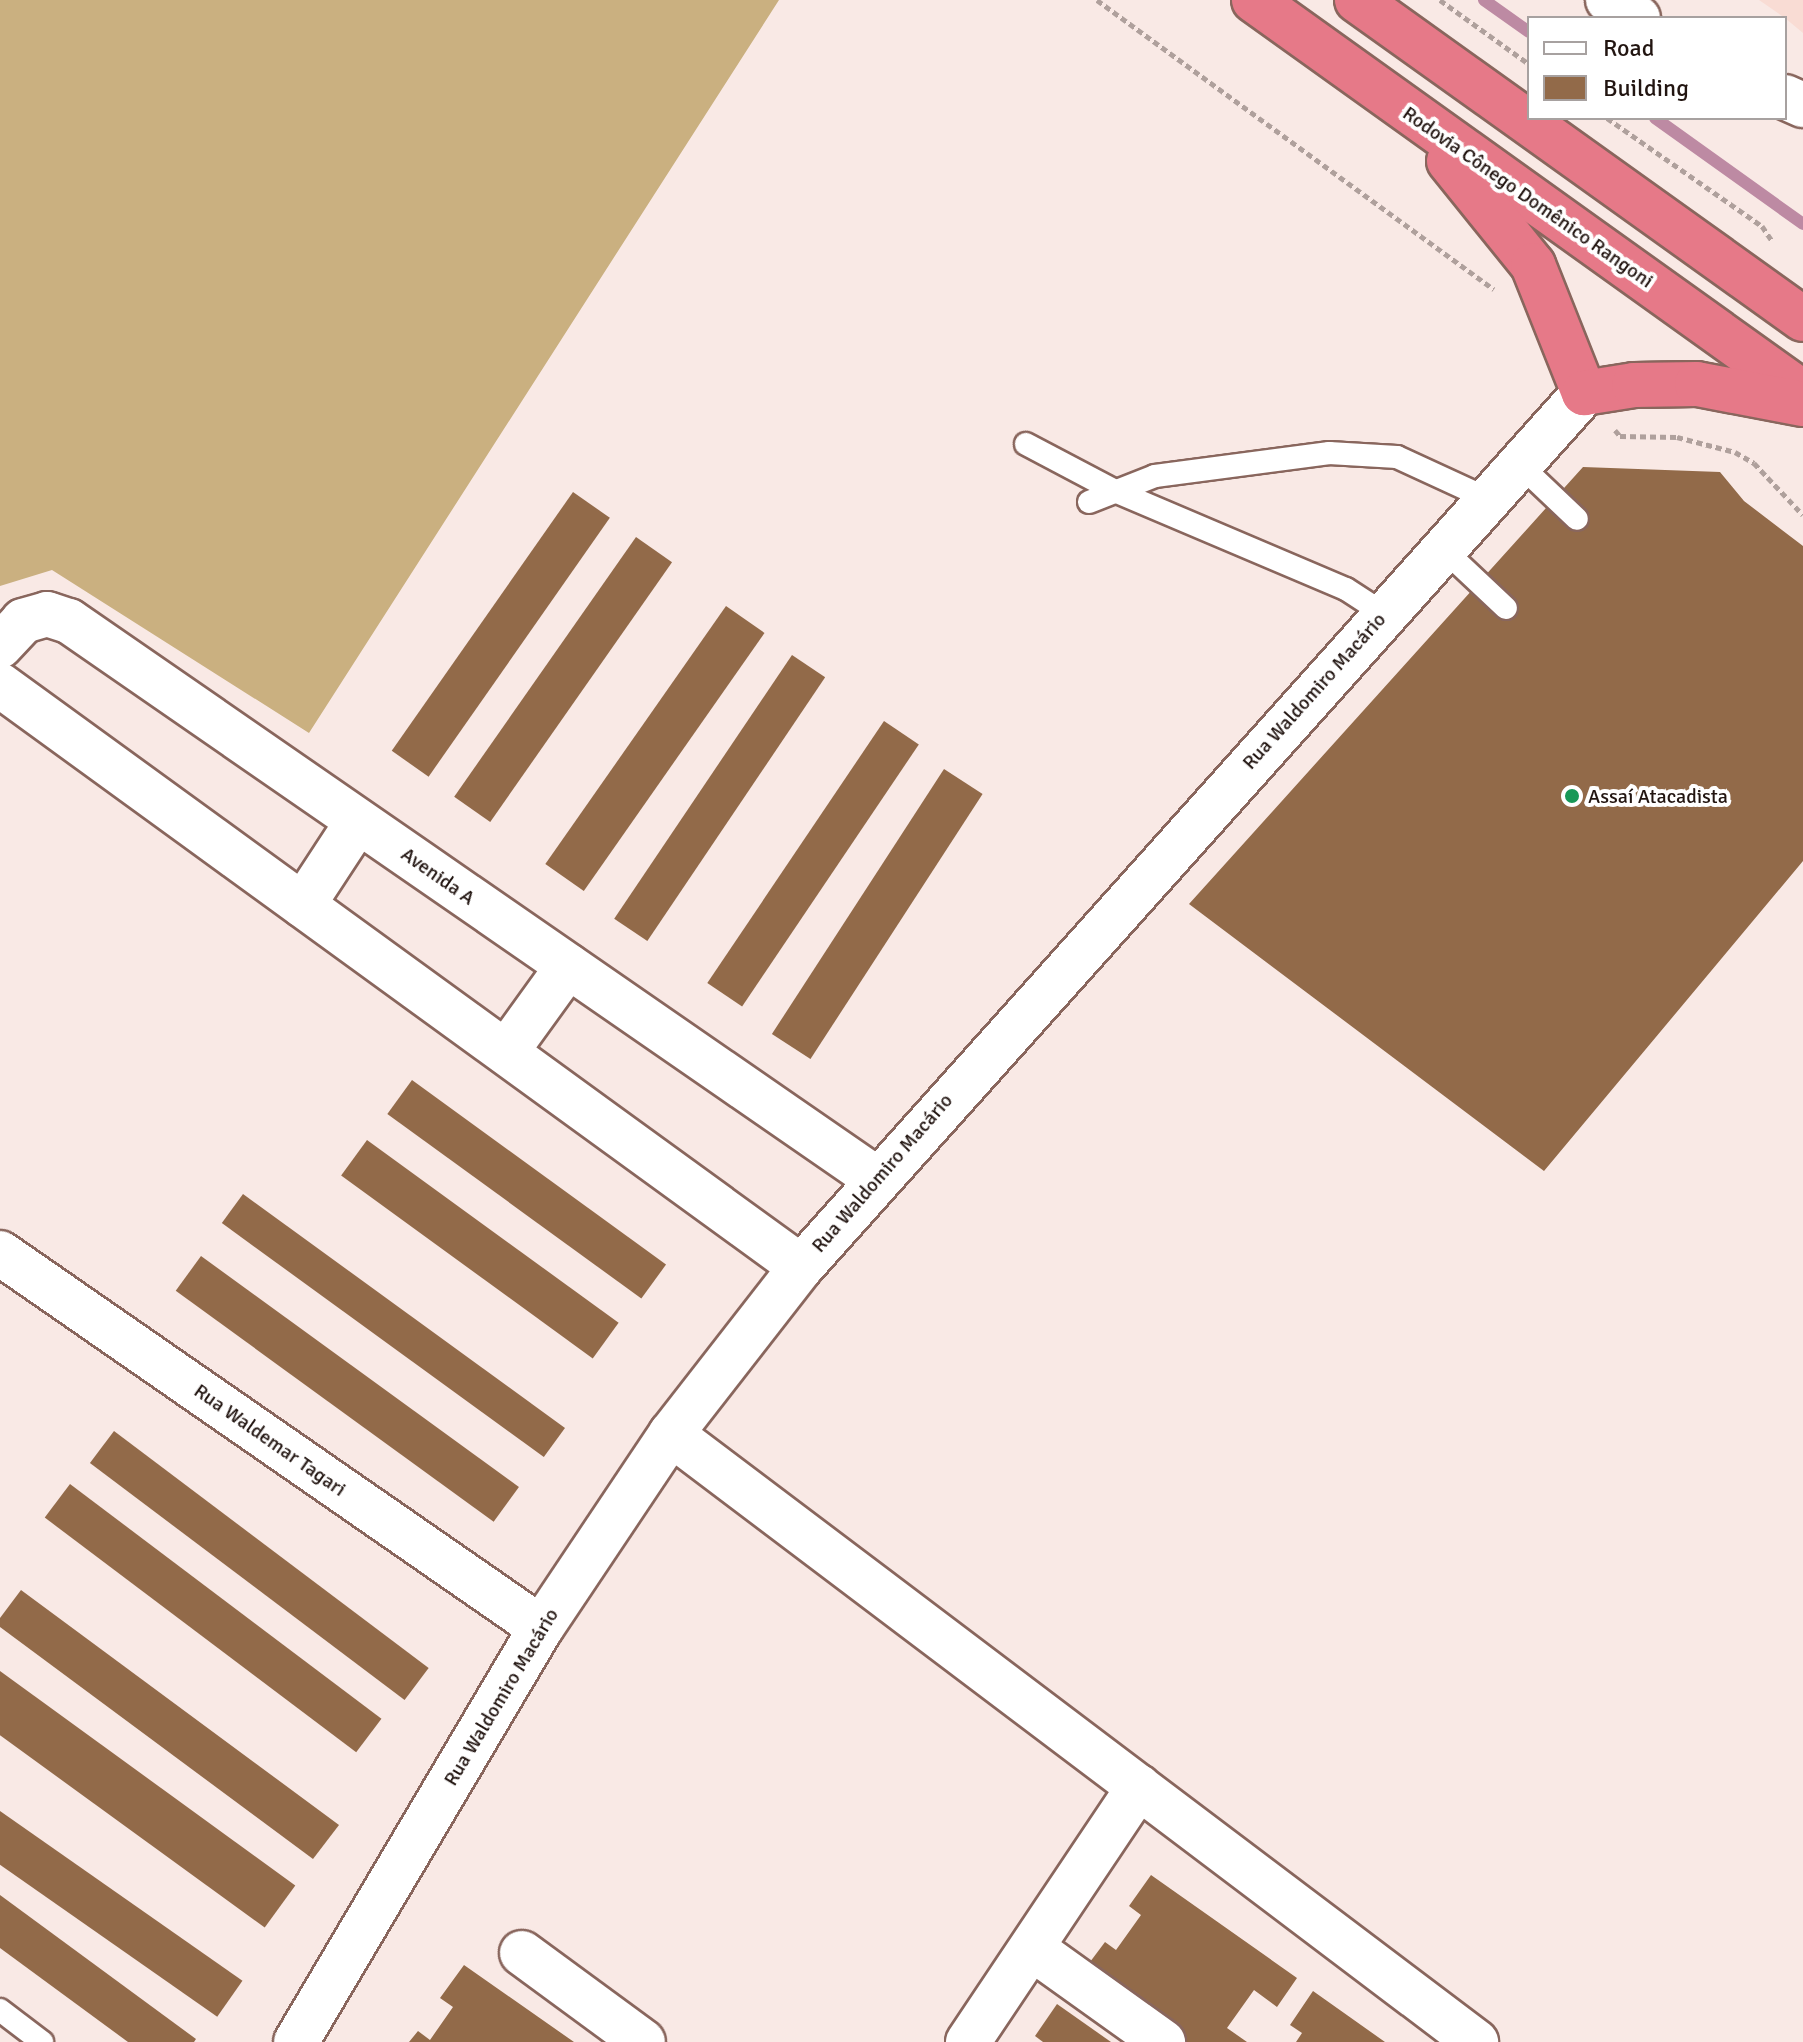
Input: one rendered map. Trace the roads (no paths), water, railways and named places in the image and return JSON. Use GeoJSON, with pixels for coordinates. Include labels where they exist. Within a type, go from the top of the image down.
{"type":"FeatureCollection","features":[{"type":"Feature","properties":{"kind":"highway","name":"Rodovia Cônego Domênico Rangoni"},"geometry":{"type":"LineString","coordinates":[[1254,0],[1803,393]]}},
{"type":"Feature","properties":{"kind":"highway"},"geometry":{"type":"LineString","coordinates":[[1357,0],[1803,319]]}},
{"type":"Feature","properties":{"kind":"highway"},"geometry":{"type":"LineString","coordinates":[[1404,108],[1533,265],[1584,393],[1697,384],[1803,404]]}},
{"type":"Feature","properties":{"kind":"street"},"geometry":{"type":"LineString","coordinates":[[1608,0],[1635,16]]}},
{"type":"Feature","properties":{"kind":"street","name":"Rua Waldomiro Macário"},"geometry":{"type":"LineString","coordinates":[[296,2042],[541,1628],[671,1434],[801,1267],[875,1178],[1441,547],[1584,393]]}},
{"type":"Feature","properties":{"kind":"street","name":"Avenida A"},"geometry":{"type":"LineString","coordinates":[[0,646],[23,621],[47,614],[69,621],[875,1178]]}},
{"type":"Feature","properties":{"kind":"street"},"geometry":{"type":"LineString","coordinates":[[0,685],[801,1267]]}},
{"type":"Feature","properties":{"kind":"street"},"geometry":{"type":"LineString","coordinates":[[303,905],[358,821]]}},
{"type":"Feature","properties":{"kind":"street"},"geometry":{"type":"LineString","coordinates":[[506,1052],[568,966]]}},
{"type":"Feature","properties":{"kind":"street","name":"Rua Waldemar Tagari"},"geometry":{"type":"LineString","coordinates":[[0,1253],[541,1628]]}},
{"type":"Feature","properties":{"kind":"street"},"geometry":{"type":"LineString","coordinates":[[671,1434],[1476,2042]]}},
{"type":"Feature","properties":{"kind":"street"},"geometry":{"type":"LineString","coordinates":[[968,2042],[1139,1787]]}},
{"type":"Feature","properties":{"kind":"street"},"geometry":{"type":"LineString","coordinates":[[1033,1949],[1163,2042]]}},
{"type":"Feature","properties":{"kind":"street"},"geometry":{"type":"LineString","coordinates":[[522,1953],[643,2042]]}},
{"type":"Feature","properties":{"kind":"lane"},"geometry":{"type":"LineString","coordinates":[[1026,444],[1115,491],[1346,589],[1383,613]]}},
{"type":"Feature","properties":{"kind":"lane"},"geometry":{"type":"LineString","coordinates":[[1089,502],[1155,476],[1329,453],[1397,457],[1486,498]]}},
{"type":"Feature","properties":{"kind":"lane"},"geometry":{"type":"LineString","coordinates":[[1518,463],[1577,519]]}},
{"type":"Feature","properties":{"kind":"lane"},"geometry":{"type":"LineString","coordinates":[[1441,547],[1506,608]]}},
{"type":"Feature","properties":{"kind":"lane"},"geometry":{"type":"LineString","coordinates":[[0,2010],[42,2042]]}},
{"type":"Feature","properties":{"kind":"waterway"},"geometry":{"type":"LineString","coordinates":[[1484,0],[1527,31]]}},
{"type":"Feature","properties":{"kind":"waterway"},"geometry":{"type":"LineString","coordinates":[[1658,120],[1803,224]]}},
{"type":"Feature","properties":{"kind":"place","name":"Assaí Atacadista"},"geometry":{"type":"Point","coordinates":[1572,796]}}]}
